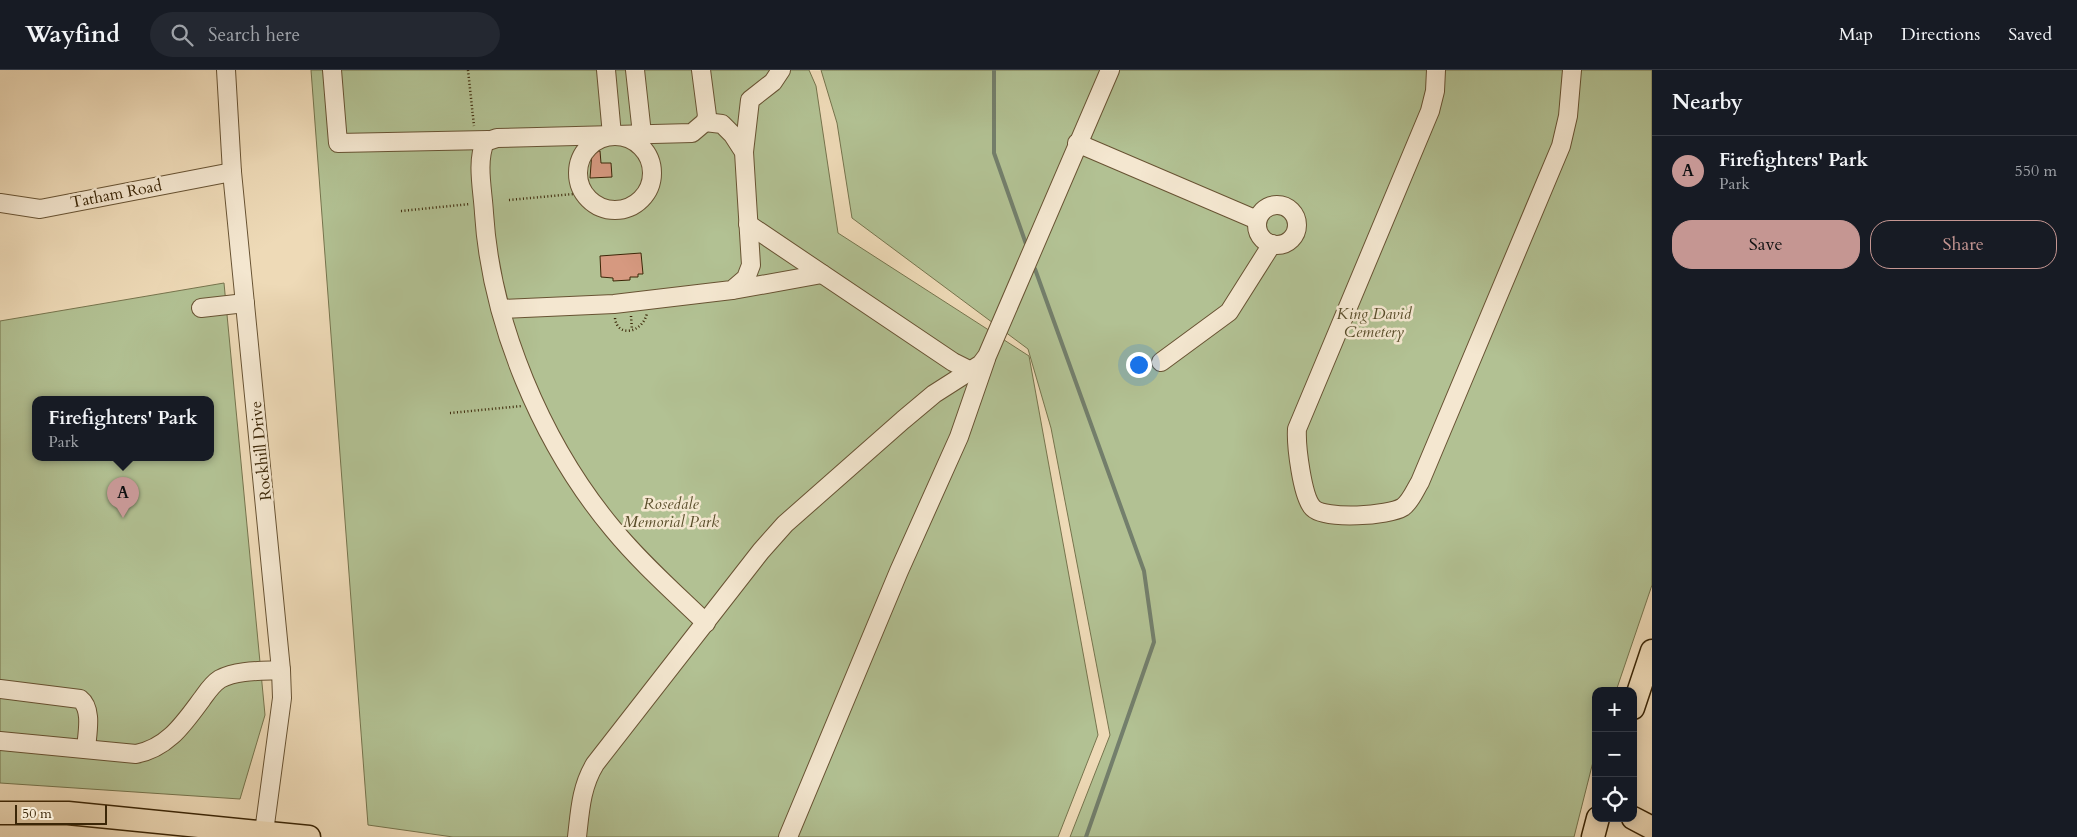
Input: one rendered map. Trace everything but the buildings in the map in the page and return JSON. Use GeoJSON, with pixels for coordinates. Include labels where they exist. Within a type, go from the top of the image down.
{"type":"FeatureCollection","features":[{"type":"Feature","properties":{"kind":"main road"},"geometry":{"type":"LineString","coordinates":[[1637,696],[1652,651]]}},
{"type":"Feature","properties":{"kind":"main road"},"geometry":{"type":"LineString","coordinates":[[0,813],[68,813],[309,837]]}},
{"type":"Feature","properties":{"kind":"main road"},"geometry":{"type":"LineString","coordinates":[[1637,820],[1652,828]]}},
{"type":"Feature","properties":{"kind":"main road"},"geometry":{"type":"LineString","coordinates":[[1593,837],[1597,822]]}},
{"type":"Feature","properties":{"kind":"street","name":"Rockhill Drive"},"geometry":{"type":"LineString","coordinates":[[226,70],[232,172],[281,670],[282,698],[264,832]]}},
{"type":"Feature","properties":{"kind":"street"},"geometry":{"type":"LineString","coordinates":[[332,70],[338,143],[692,133],[705,122],[707,116],[701,70]]}},
{"type":"Feature","properties":{"kind":"street"},"geometry":{"type":"LineString","coordinates":[[606,70],[612,135]]}},
{"type":"Feature","properties":{"kind":"street"},"geometry":{"type":"LineString","coordinates":[[636,70],[642,134]]}},
{"type":"Feature","properties":{"kind":"street"},"geometry":{"type":"LineString","coordinates":[[732,290],[746,278],[751,265],[744,152],[750,100],[773,82],[781,70]]}},
{"type":"Feature","properties":{"kind":"street"},"geometry":{"type":"LineString","coordinates":[[788,837],[899,571],[959,437],[987,356],[1110,70]]}},
{"type":"Feature","properties":{"kind":"street"},"geometry":{"type":"LineString","coordinates":[[1436,70],[1436,91],[1430,111],[1297,429],[1296,440],[1308,501],[1319,513],[1328,516],[1341,517],[1395,510],[1410,500],[1420,482],[1561,146],[1568,116],[1572,70]]}},
{"type":"Feature","properties":{"kind":"street"},"geometry":{"type":"LineString","coordinates":[[705,122],[722,124],[734,135],[744,152]]}},
{"type":"Feature","properties":{"kind":"street"},"geometry":{"type":"LineString","coordinates":[[612,135],[636,142],[645,151],[651,162],[653,174],[650,187],[644,198],[634,206],[622,210],[610,210],[599,207],[584,193],[578,179],[578,167],[582,155],[589,146],[600,139],[612,135]]}},
{"type":"Feature","properties":{"kind":"street"},"geometry":{"type":"LineString","coordinates":[[482,140],[486,240],[502,309],[521,371],[536,405],[574,476],[612,527],[638,557],[706,623]]}},
{"type":"Feature","properties":{"kind":"street"},"geometry":{"type":"LineString","coordinates":[[1077,143],[1257,220]]}},
{"type":"Feature","properties":{"kind":"street","name":"Tatham Road"},"geometry":{"type":"LineString","coordinates":[[0,204],[40,209],[232,172]]}},
{"type":"Feature","properties":{"kind":"street"},"geometry":{"type":"LineString","coordinates":[[1277,205],[1290,210],[1296,222],[1294,235],[1285,243],[1272,244],[1261,238],[1258,232],[1257,220],[1264,209],[1277,205]]}},
{"type":"Feature","properties":{"kind":"street"},"geometry":{"type":"LineString","coordinates":[[748,224],[942,355],[971,371]]}},
{"type":"Feature","properties":{"kind":"street"},"geometry":{"type":"LineString","coordinates":[[1161,362],[1229,312],[1272,244]]}},
{"type":"Feature","properties":{"kind":"street"},"geometry":{"type":"LineString","coordinates":[[502,309],[614,304],[732,290],[822,274]]}},
{"type":"Feature","properties":{"kind":"street"},"geometry":{"type":"LineString","coordinates":[[201,308],[245,303]]}},
{"type":"Feature","properties":{"kind":"street"},"geometry":{"type":"LineString","coordinates":[[942,355],[948,364],[949,374],[946,387]]}},
{"type":"Feature","properties":{"kind":"street"},"geometry":{"type":"LineString","coordinates":[[577,837],[581,794],[586,779],[595,764],[761,551],[785,524],[903,420],[946,387],[981,364],[987,356]]}},
{"type":"Feature","properties":{"kind":"street"},"geometry":{"type":"LineString","coordinates":[[0,741],[136,754],[148,752],[169,739],[180,728],[211,687],[219,680],[244,673],[281,670]]}},
{"type":"Feature","properties":{"kind":"street"},"geometry":{"type":"LineString","coordinates":[[0,689],[80,699],[85,703],[88,710],[86,749]]}},
{"type":"Feature","properties":{"kind":"path"},"geometry":{"type":"LineString","coordinates":[[468,70],[482,140]]}},
{"type":"Feature","properties":{"kind":"path"},"geometry":{"type":"LineString","coordinates":[[509,200],[584,193]]}},
{"type":"Feature","properties":{"kind":"path"},"geometry":{"type":"LineString","coordinates":[[401,210],[484,203]]}},
{"type":"Feature","properties":{"kind":"path"},"geometry":{"type":"LineString","coordinates":[[614,304],[615,322],[627,330],[636,330],[643,326],[648,300]]}},
{"type":"Feature","properties":{"kind":"path"},"geometry":{"type":"LineString","coordinates":[[450,413],[536,405]]}},
{"type":"Feature","properties":{"kind":"green space","name":"Rosedale Memorial Park"},"geometry":{"type":"Polygon","coordinates":[[[311,70],[809,70],[816,86],[838,233],[1029,356],[1098,735],[1058,837],[453,837],[368,825],[311,70]]]}},
{"type":"Feature","properties":{"kind":"green space","name":"King David Cemetery"},"geometry":{"type":"Polygon","coordinates":[[[821,70],[1652,70],[1652,585],[1617,687],[1592,687],[1592,766],[1574,837],[1070,837],[1110,735],[1051,428],[1028,349],[852,218],[837,123],[821,70]]]}},
{"type":"Feature","properties":{"kind":"green space"},"geometry":{"type":"Polygon","coordinates":[[[224,283],[265,715],[240,799],[0,783],[0,321],[224,283]]]}},
{"type":"Feature","properties":{"kind":"waterway"},"geometry":{"type":"LineString","coordinates":[[994,70],[994,153],[1026,244]]}},
{"type":"Feature","properties":{"kind":"waterway"},"geometry":{"type":"LineString","coordinates":[[1035,269],[1144,571],[1154,642],[1086,837]]}},
{"type":"Feature","properties":{"kind":"place","name":"Firefighters' Park"},"geometry":{"type":"Point","coordinates":[123,518]}}]}
